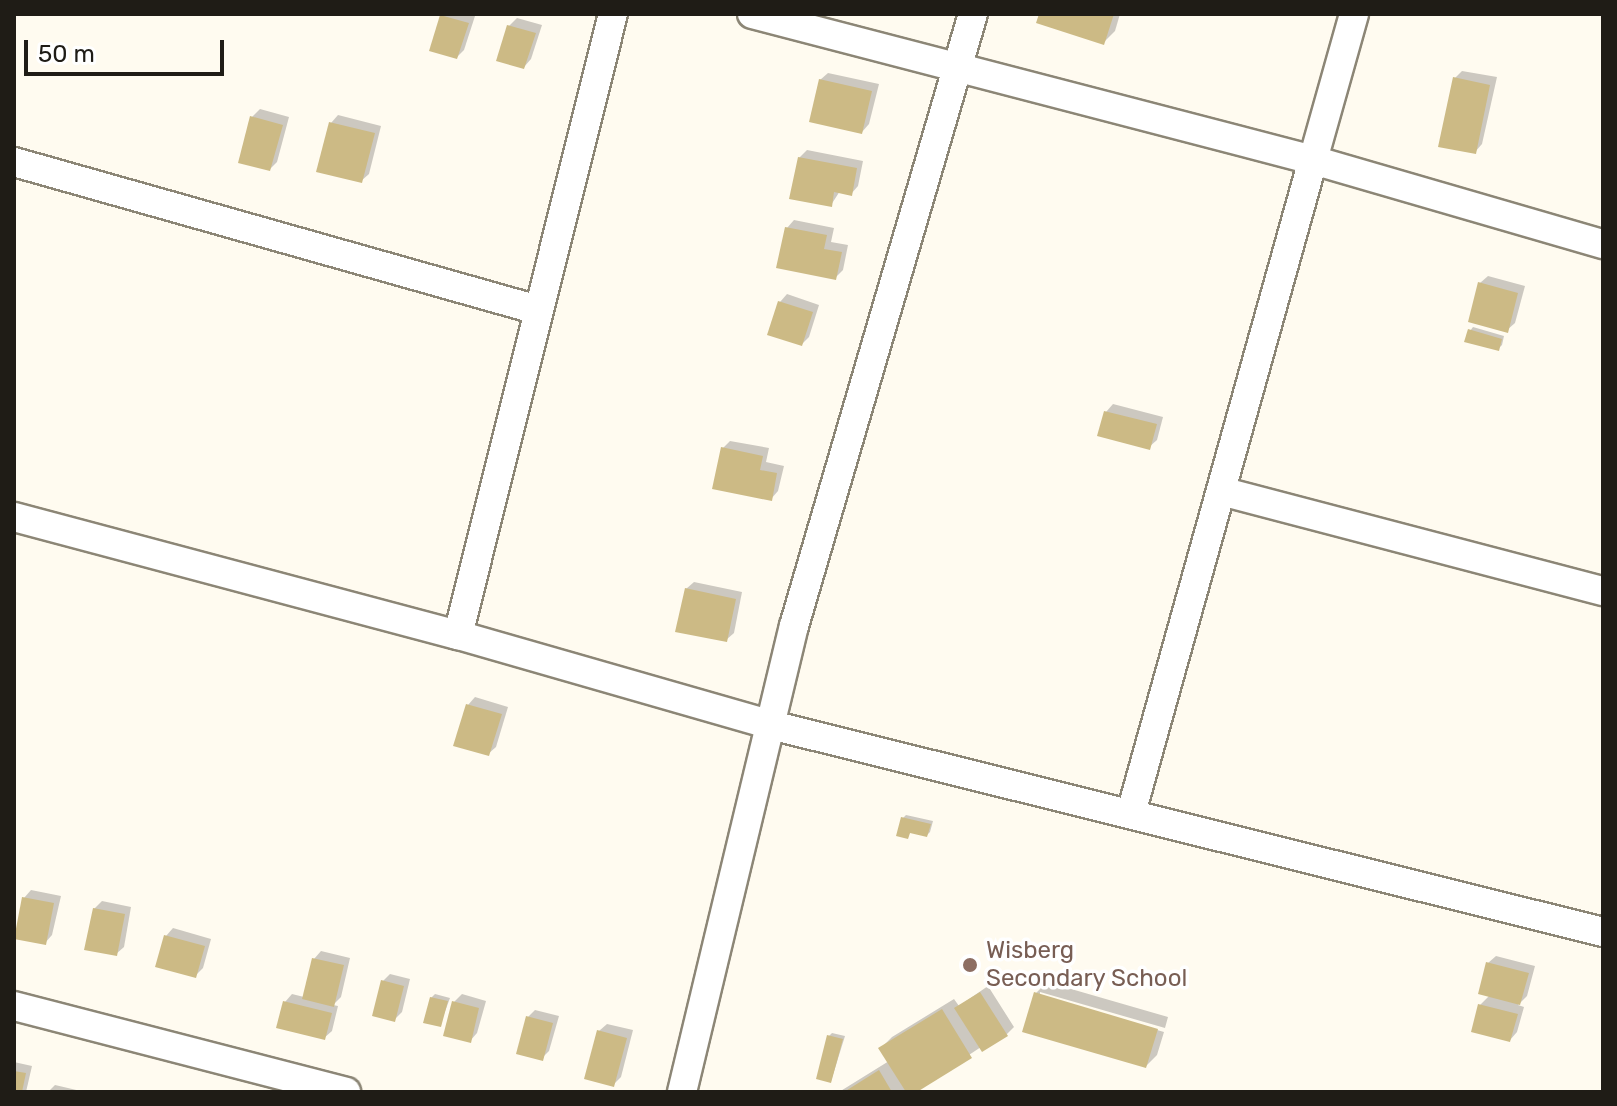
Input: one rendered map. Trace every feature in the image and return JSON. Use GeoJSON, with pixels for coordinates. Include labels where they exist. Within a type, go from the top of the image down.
{"type":"FeatureCollection","features":[{"type":"Feature","properties":{"kind":"street"},"geometry":{"type":"LineString","coordinates":[[458,635],[613,14]]}},
{"type":"Feature","properties":{"kind":"street"},"geometry":{"type":"LineString","coordinates":[[752,14],[959,65],[1313,160],[1603,244]]}},
{"type":"Feature","properties":{"kind":"street"},"geometry":{"type":"LineString","coordinates":[[682,1092],[794,626],[973,14]]}},
{"type":"Feature","properties":{"kind":"street"},"geometry":{"type":"LineString","coordinates":[[1131,813],[1354,14]]}},
{"type":"Feature","properties":{"kind":"street"},"geometry":{"type":"LineString","coordinates":[[14,162],[538,310]]}},
{"type":"Feature","properties":{"kind":"street"},"geometry":{"type":"LineString","coordinates":[[1221,491],[1603,591]]}},
{"type":"Feature","properties":{"kind":"street"},"geometry":{"type":"LineString","coordinates":[[14,517],[458,635],[771,725],[1603,932]]}},
{"type":"Feature","properties":{"kind":"street"},"geometry":{"type":"LineString","coordinates":[[14,1006],[346,1092]]}},
{"type":"Feature","properties":{"kind":"building"},"geometry":{"type":"Polygon","coordinates":[[[1039,14],[1114,14],[1104,45],[1036,23],[1039,14]]]}},
{"type":"Feature","properties":{"kind":"building"},"geometry":{"type":"Polygon","coordinates":[[[440,15],[469,23],[457,59],[429,51],[440,15]]]}},
{"type":"Feature","properties":{"kind":"building"},"geometry":{"type":"Polygon","coordinates":[[[507,25],[536,33],[524,69],[496,61],[507,25]]]}},
{"type":"Feature","properties":{"kind":"building"},"geometry":{"type":"Polygon","coordinates":[[[1453,77],[1490,85],[1476,154],[1438,147],[1453,77]]]}},
{"type":"Feature","properties":{"kind":"building"},"geometry":{"type":"Polygon","coordinates":[[[819,79],[872,91],[862,134],[809,122],[819,79]]]}},
{"type":"Feature","properties":{"kind":"building"},"geometry":{"type":"Polygon","coordinates":[[[250,116],[283,125],[270,171],[238,163],[250,116]]]}},
{"type":"Feature","properties":{"kind":"building"},"geometry":{"type":"Polygon","coordinates":[[[329,122],[375,133],[362,183],[316,172],[329,122]]]}},
{"type":"Feature","properties":{"kind":"building"},"geometry":{"type":"Polygon","coordinates":[[[798,157],[857,168],[852,196],[834,192],[832,207],[789,199],[798,157]]]}},
{"type":"Feature","properties":{"kind":"building"},"geometry":{"type":"Polygon","coordinates":[[[785,227],[827,235],[824,249],[842,252],[836,280],[776,268],[785,227]]]}},
{"type":"Feature","properties":{"kind":"building"},"geometry":{"type":"Polygon","coordinates":[[[1478,282],[1518,293],[1508,333],[1468,322],[1478,282]]]}},
{"type":"Feature","properties":{"kind":"building"},"geometry":{"type":"Polygon","coordinates":[[[778,301],[813,312],[802,346],[767,335],[778,301]]]}},
{"type":"Feature","properties":{"kind":"building"},"geometry":{"type":"Polygon","coordinates":[[[1468,329],[1502,339],[1499,351],[1464,342],[1468,329]]]}},
{"type":"Feature","properties":{"kind":"building"},"geometry":{"type":"Polygon","coordinates":[[[1104,411],[1157,424],[1150,450],[1097,436],[1104,411]]]}},
{"type":"Feature","properties":{"kind":"building"},"geometry":{"type":"Polygon","coordinates":[[[721,447],[763,456],[760,470],[777,473],[772,501],[712,489],[721,447]]]}},
{"type":"Feature","properties":{"kind":"building"},"geometry":{"type":"Polygon","coordinates":[[[685,588],[736,599],[727,642],[675,632],[685,588]]]}},
{"type":"Feature","properties":{"kind":"building"},"geometry":{"type":"Polygon","coordinates":[[[466,704],[502,714],[489,756],[453,746],[466,704]]]}},
{"type":"Feature","properties":{"kind":"building"},"geometry":{"type":"Polygon","coordinates":[[[901,817],[931,824],[927,837],[910,833],[908,839],[896,836],[901,817]]]}},
{"type":"Feature","properties":{"kind":"building"},"geometry":{"type":"Polygon","coordinates":[[[22,897],[54,903],[46,945],[14,939],[22,897]]]}},
{"type":"Feature","properties":{"kind":"building"},"geometry":{"type":"Polygon","coordinates":[[[93,908],[125,914],[117,956],[84,950],[93,908]]]}},
{"type":"Feature","properties":{"kind":"building"},"geometry":{"type":"Polygon","coordinates":[[[164,935],[205,946],[196,978],[155,967],[164,935]]]}},
{"type":"Feature","properties":{"kind":"building"},"geometry":{"type":"Polygon","coordinates":[[[312,958],[344,965],[334,1007],[302,999],[312,958]]]}},
{"type":"Feature","properties":{"kind":"building"},"geometry":{"type":"Polygon","coordinates":[[[1486,962],[1529,973],[1520,1005],[1478,994],[1486,962]]]}},
{"type":"Feature","properties":{"kind":"building"},"geometry":{"type":"Polygon","coordinates":[[[381,980],[404,986],[395,1022],[372,1016],[381,980]]]}},
{"type":"Feature","properties":{"kind":"building"},"geometry":{"type":"Polygon","coordinates":[[[980,992],[1008,1036],[982,1052],[954,1008],[980,992]]]}},
{"type":"Feature","properties":{"kind":"building"},"geometry":{"type":"Polygon","coordinates":[[[1034,992],[1158,1029],[1146,1068],[1022,1032],[1034,992]]]}},
{"type":"Feature","properties":{"kind":"building"},"geometry":{"type":"Polygon","coordinates":[[[430,997],[448,1001],[441,1027],[423,1023],[430,997]]]}},
{"type":"Feature","properties":{"kind":"building"},"geometry":{"type":"Polygon","coordinates":[[[283,1001],[332,1013],[325,1040],[276,1028],[283,1001]]]}},
{"type":"Feature","properties":{"kind":"building"},"geometry":{"type":"Polygon","coordinates":[[[452,1001],[479,1008],[471,1043],[443,1036],[452,1001]]]}},
{"type":"Feature","properties":{"kind":"building"},"geometry":{"type":"Polygon","coordinates":[[[1478,1004],[1518,1014],[1510,1042],[1471,1032],[1478,1004]]]}},
{"type":"Feature","properties":{"kind":"building"},"geometry":{"type":"Polygon","coordinates":[[[942,1009],[972,1058],[917,1092],[906,1092],[878,1048],[942,1009]]]}},
{"type":"Feature","properties":{"kind":"building"},"geometry":{"type":"Polygon","coordinates":[[[526,1016],[553,1023],[543,1061],[516,1054],[526,1016]]]}},
{"type":"Feature","properties":{"kind":"building"},"geometry":{"type":"Polygon","coordinates":[[[597,1030],[627,1038],[614,1087],[584,1079],[597,1030]]]}},
{"type":"Feature","properties":{"kind":"building"},"geometry":{"type":"Polygon","coordinates":[[[827,1035],[843,1039],[831,1083],[816,1079],[827,1035]]]}},
{"type":"Feature","properties":{"kind":"building"},"geometry":{"type":"Polygon","coordinates":[[[879,1070],[892,1092],[844,1092],[879,1070]]]}},
{"type":"Feature","properties":{"kind":"building"},"geometry":{"type":"Polygon","coordinates":[[[14,1071],[26,1073],[22,1092],[14,1092],[14,1071]]]}},
{"type":"Feature","properties":{"kind":"place","name":"Wisberg Secondary School"},"geometry":{"type":"Point","coordinates":[970,965]}}]}
